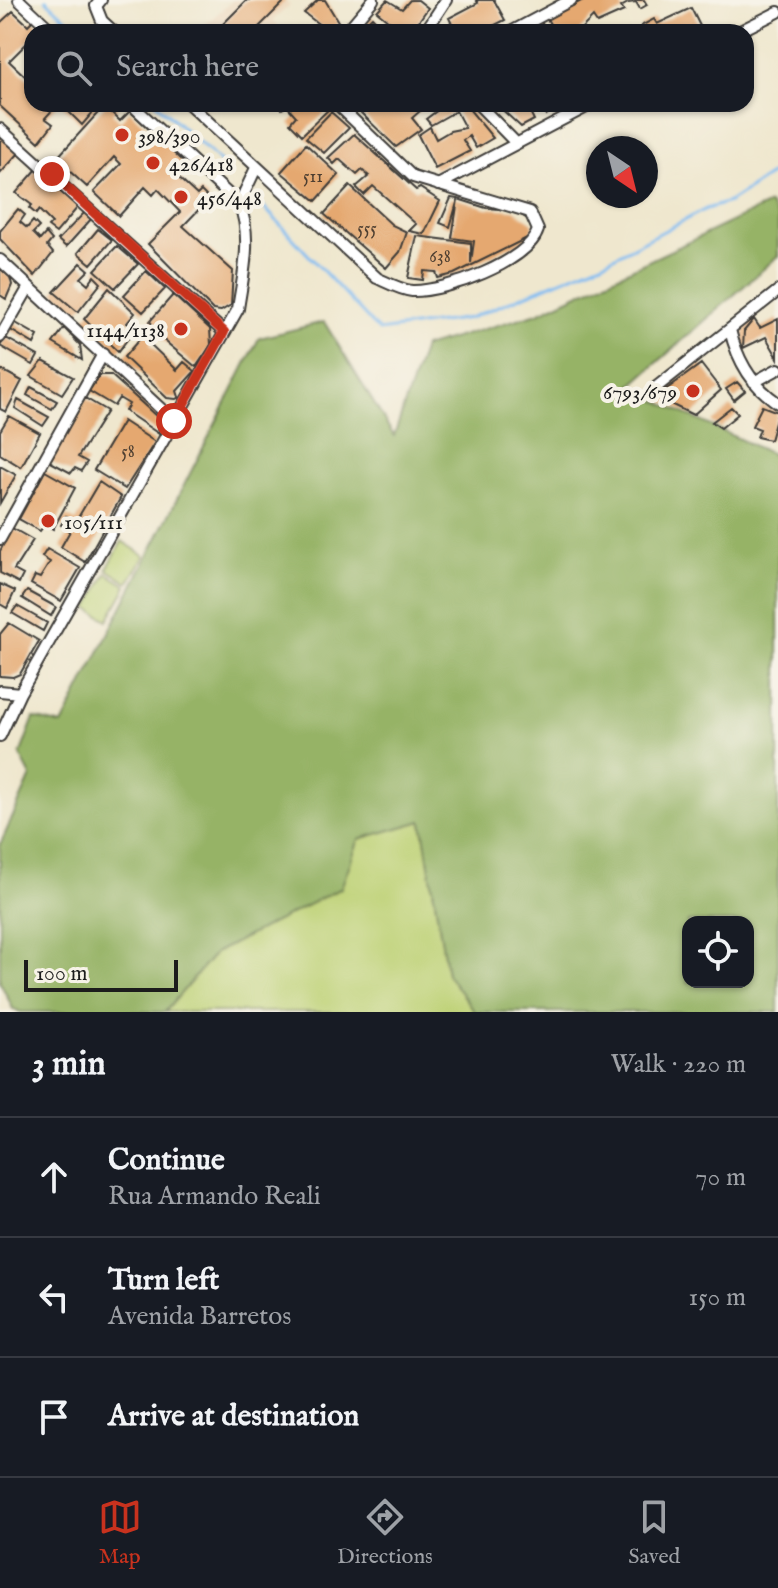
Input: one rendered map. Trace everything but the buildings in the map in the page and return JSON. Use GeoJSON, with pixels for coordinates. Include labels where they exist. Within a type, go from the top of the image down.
{"type":"FeatureCollection","features":[{"type":"Feature","properties":{"kind":"street"},"geometry":{"type":"LineString","coordinates":[[19,0],[44,24]]}},
{"type":"Feature","properties":{"kind":"street"},"geometry":{"type":"LineString","coordinates":[[101,0],[96,6],[105,24]]}},
{"type":"Feature","properties":{"kind":"street"},"geometry":{"type":"LineString","coordinates":[[353,24],[373,0]]}},
{"type":"Feature","properties":{"kind":"street"},"geometry":{"type":"LineString","coordinates":[[430,24],[446,0]]}},
{"type":"Feature","properties":{"kind":"street"},"geometry":{"type":"LineString","coordinates":[[526,24],[571,0]]}},
{"type":"Feature","properties":{"kind":"street"},"geometry":{"type":"LineString","coordinates":[[754,24],[778,12]]}},
{"type":"Feature","properties":{"kind":"street"},"geometry":{"type":"LineString","coordinates":[[0,736],[20,693],[238,309],[243,279],[245,219],[239,204],[140,112]]}},
{"type":"Feature","properties":{"kind":"street"},"geometry":{"type":"LineString","coordinates":[[197,112],[377,278],[409,291],[457,284],[503,262],[535,239],[538,230],[530,212],[413,177],[345,112]]}},
{"type":"Feature","properties":{"kind":"street"},"geometry":{"type":"LineString","coordinates":[[486,112],[515,142]]}},
{"type":"Feature","properties":{"kind":"street"},"geometry":{"type":"LineString","coordinates":[[438,185],[576,112]]}},
{"type":"Feature","properties":{"kind":"street"},"geometry":{"type":"LineString","coordinates":[[0,129],[224,332]]}},
{"type":"Feature","properties":{"kind":"street"},"geometry":{"type":"LineString","coordinates":[[239,204],[256,168]]}},
{"type":"Feature","properties":{"kind":"street"},"geometry":{"type":"LineString","coordinates":[[0,260],[174,421]]}},
{"type":"Feature","properties":{"kind":"street"},"geometry":{"type":"LineString","coordinates":[[0,337],[29,287]]}},
{"type":"Feature","properties":{"kind":"street"},"geometry":{"type":"LineString","coordinates":[[654,389],[778,291]]}},
{"type":"Feature","properties":{"kind":"street"},"geometry":{"type":"LineString","coordinates":[[730,330],[736,351],[754,382],[778,403]]}},
{"type":"Feature","properties":{"kind":"street"},"geometry":{"type":"LineString","coordinates":[[0,539],[103,354]]}},
{"type":"Feature","properties":{"kind":"street"},"geometry":{"type":"LineString","coordinates":[[754,382],[778,369]]}},
{"type":"Feature","properties":{"kind":"street"},"geometry":{"type":"LineString","coordinates":[[0,691],[20,693]]}},
{"type":"Feature","properties":{"kind":"shaded area"},"geometry":{"type":"Polygon","coordinates":[[[233,0],[284,0],[290,5],[273,20],[276,24],[206,24],[233,0]]]}},
{"type":"Feature","properties":{"kind":"green space"},"geometry":{"type":"Polygon","coordinates":[[[769,204],[778,218],[778,256],[632,385],[653,399],[778,457],[778,1012],[475,1012],[447,974],[422,821],[359,839],[341,888],[215,953],[165,1012],[21,1012],[13,1009],[0,982],[0,845],[31,776],[20,755],[34,718],[62,725],[259,338],[324,322],[394,436],[424,347],[538,313],[769,204]]]}},
{"type":"Feature","properties":{"kind":"green space"},"geometry":{"type":"Polygon","coordinates":[[[122,541],[145,556],[128,583],[107,569],[122,541]]]}},
{"type":"Feature","properties":{"kind":"green space"},"geometry":{"type":"Polygon","coordinates":[[[107,573],[127,586],[108,620],[88,608],[107,573]]]}},
{"type":"Feature","properties":{"kind":"green space"},"geometry":{"type":"Polygon","coordinates":[[[422,821],[447,974],[475,1012],[165,1012],[215,953],[340,888],[359,839],[422,821]]]}},
{"type":"Feature","properties":{"kind":"waterway"},"geometry":{"type":"LineString","coordinates":[[46,0],[72,24]]}},
{"type":"Feature","properties":{"kind":"waterway"},"geometry":{"type":"LineString","coordinates":[[166,112],[229,170]]}},
{"type":"Feature","properties":{"kind":"waterway"},"geometry":{"type":"LineString","coordinates":[[262,205],[379,331],[470,318],[604,262],[706,209],[729,202],[778,170]]}},
{"type":"Feature","properties":{"kind":"place","name":"398/390"},"geometry":{"type":"Point","coordinates":[122,135]}},
{"type":"Feature","properties":{"kind":"place","name":"426/418"},"geometry":{"type":"Point","coordinates":[153,163]}},
{"type":"Feature","properties":{"kind":"place","name":"456/448"},"geometry":{"type":"Point","coordinates":[181,197]}},
{"type":"Feature","properties":{"kind":"place","name":"1144/1138"},"geometry":{"type":"Point","coordinates":[181,329]}},
{"type":"Feature","properties":{"kind":"place","name":"6793/679"},"geometry":{"type":"Point","coordinates":[693,391]}},
{"type":"Feature","properties":{"kind":"place","name":"105/111"},"geometry":{"type":"Point","coordinates":[48,521]}},
{"type":"Feature","properties":{"kind":"route"},"geometry":{"type":"LineString","coordinates":[[52,174],[224,332],[174,421]]}}]}
